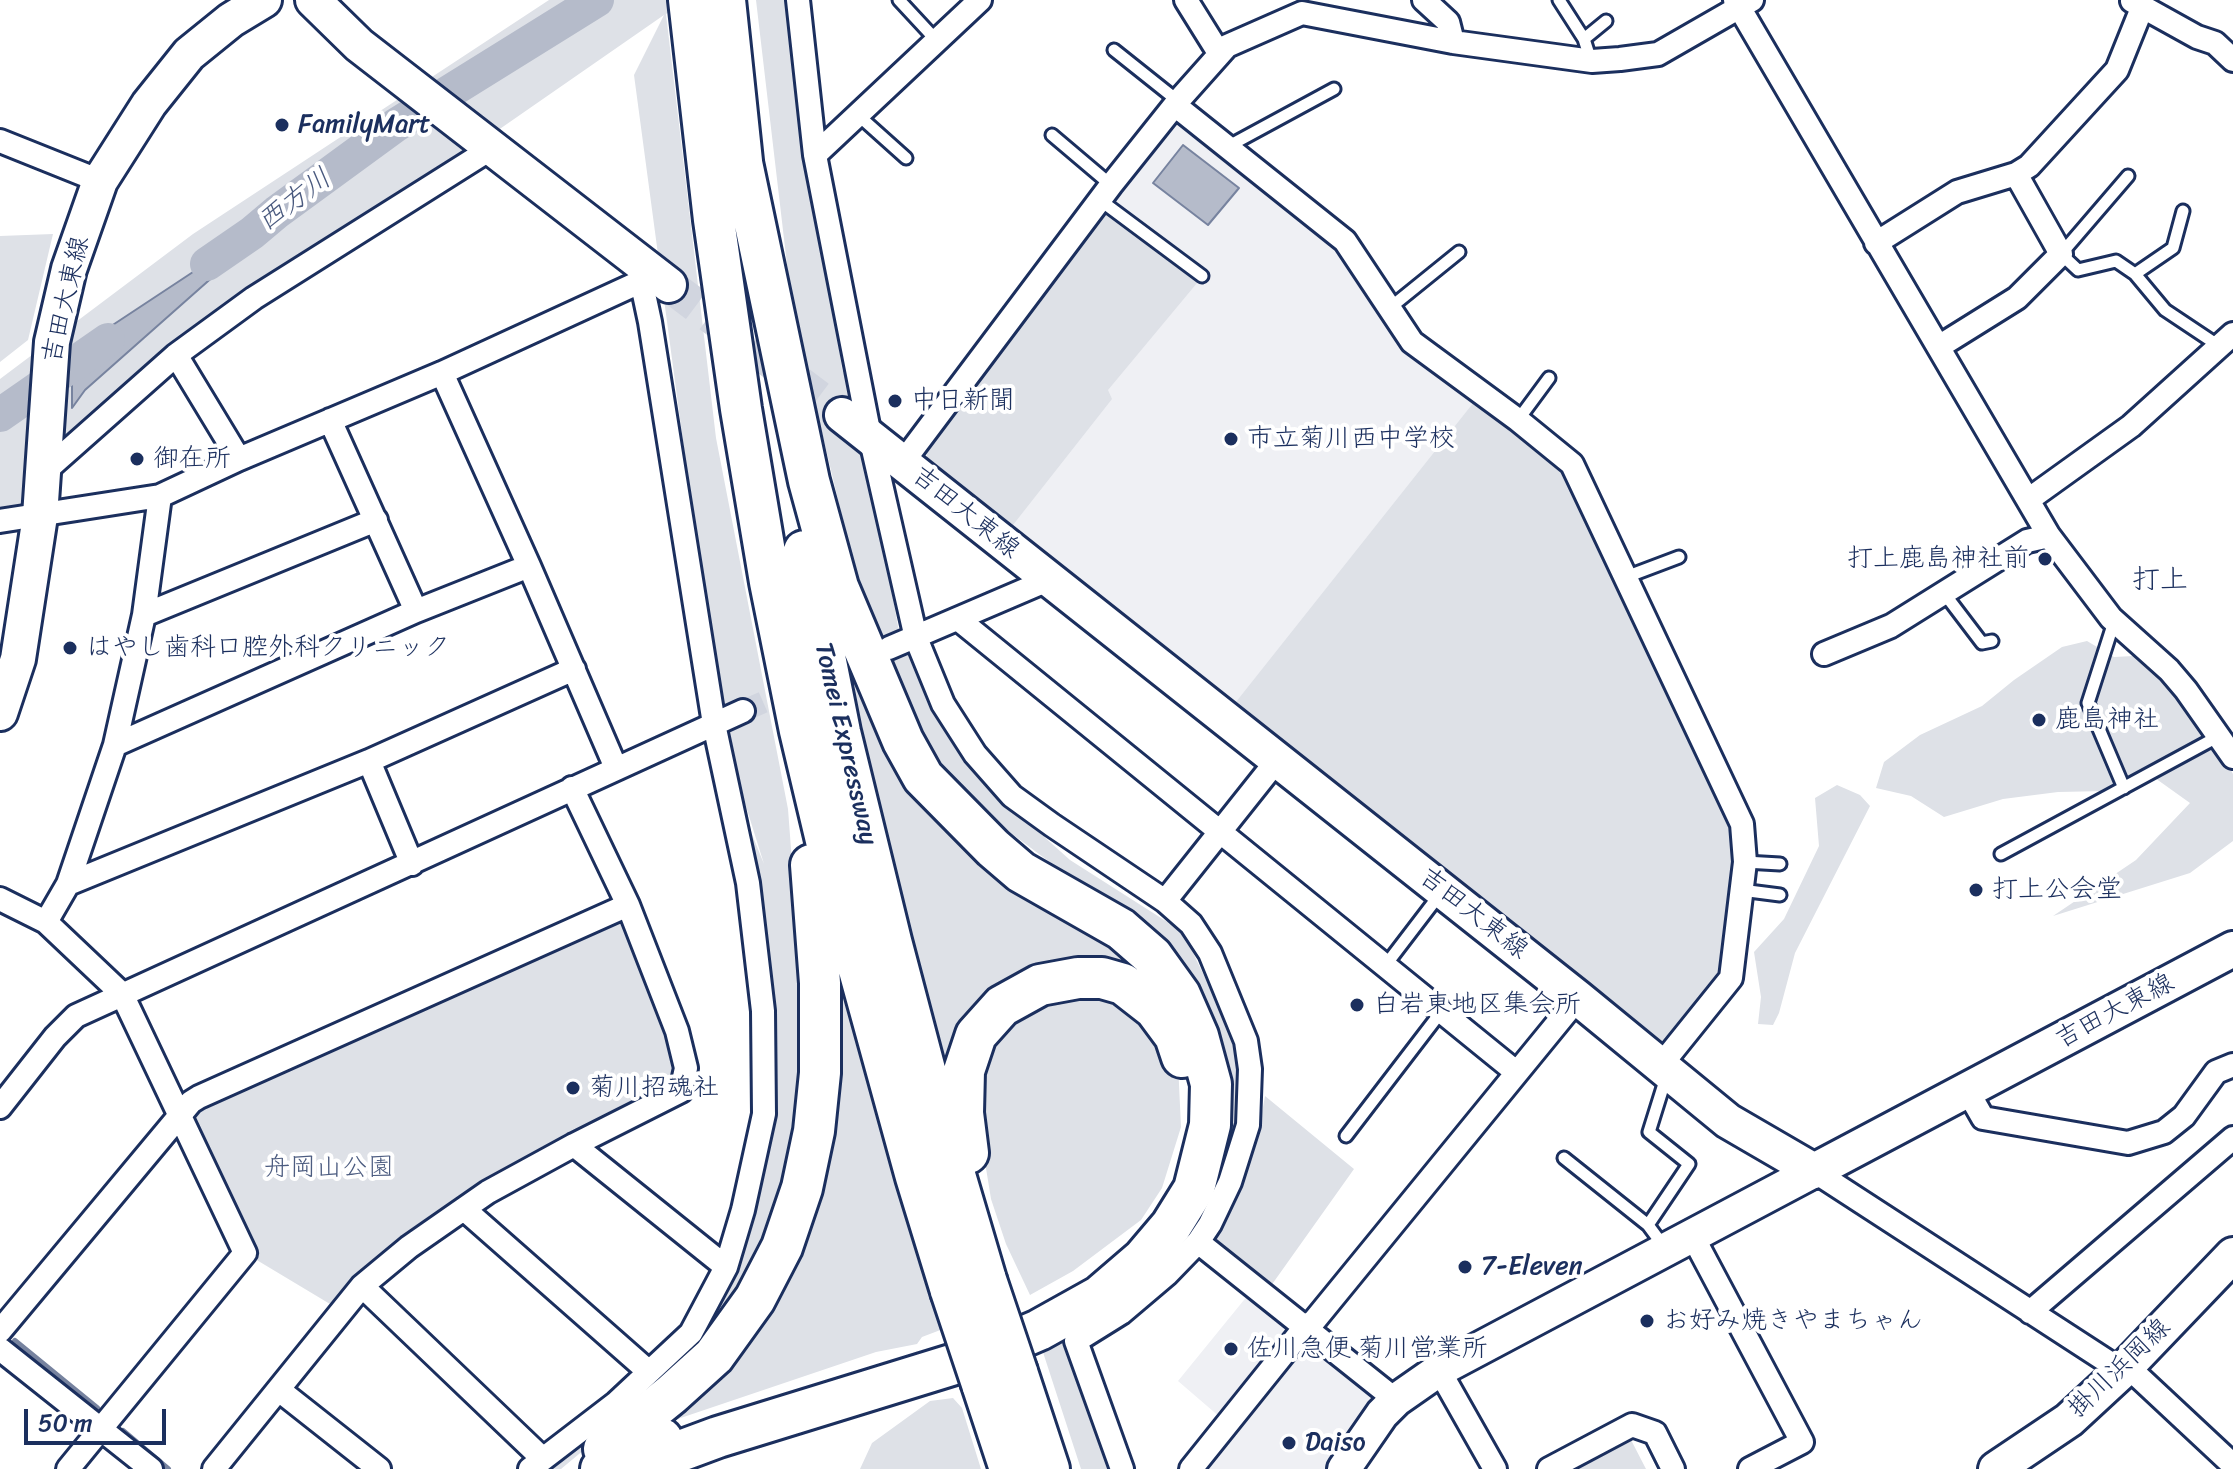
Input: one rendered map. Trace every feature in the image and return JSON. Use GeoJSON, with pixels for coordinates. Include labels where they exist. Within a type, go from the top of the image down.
{"type":"FeatureCollection","features":[{"type":"Feature","properties":{"kind":"highway","name":"Tomei Expressway"},"geometry":{"type":"LineString","coordinates":[[689,0],[714,220],[770,582],[800,731],[842,908],[916,1177],[969,1286],[1000,1378],[1049,1469]]}},
{"type":"Feature","properties":{"kind":"highway","name":"Tomei Expressway"},"geometry":{"type":"LineString","coordinates":[[725,0],[740,153],[785,461],[840,732],[930,1089],[969,1286]]}},
{"type":"Feature","properties":{"kind":"highway"},"geometry":{"type":"LineString","coordinates":[[641,1469],[718,1437],[974,1358],[1039,1330],[1100,1296],[1143,1259],[1171,1226],[1194,1189],[1210,1125],[1211,1084],[1198,1036],[1180,995],[1152,956],[1121,929],[1021,872],[993,848],[923,777],[903,741],[838,587],[809,481],[740,153]]}},
{"type":"Feature","properties":{"kind":"highway"},"geometry":{"type":"LineString","coordinates":[[551,1466],[672,1394],[714,1356],[762,1286],[782,1247],[802,1188],[814,1131],[820,1073],[820,983],[800,731]]}},
{"type":"Feature","properties":{"kind":"highway"},"geometry":{"type":"LineString","coordinates":[[601,1469],[635,1450],[696,1425],[985,1332],[1087,1279],[1154,1220],[1182,1162],[1191,1112],[1189,1075],[1175,1036],[1155,1009],[1123,984],[1102,978],[1078,978],[1040,985],[1002,1006],[976,1035],[964,1071],[969,1286]]}},
{"type":"Feature","properties":{"kind":"highway","name":"Tomei Expressway"},"geometry":{"type":"LineString","coordinates":[[1000,1378],[1010,1469]]}},
{"type":"Feature","properties":{"kind":"main road","name":"吉田大東線"},"geometry":{"type":"LineString","coordinates":[[0,713],[18,659],[40,516],[52,342],[69,269],[100,181],[149,104],[189,54],[231,20],[264,0]]}},
{"type":"Feature","properties":{"kind":"main road"},"geometry":{"type":"LineString","coordinates":[[313,0],[359,45],[484,141],[649,276]]}},
{"type":"Feature","properties":{"kind":"main road","name":"吉田大東線"},"geometry":{"type":"LineString","coordinates":[[842,415],[903,462],[914,475],[1443,890],[1728,1121],[1814,1171],[2233,949]]}},
{"type":"Feature","properties":{"kind":"main road","name":"掛川浜岡線"},"geometry":{"type":"LineString","coordinates":[[1996,1469],[2069,1420],[2124,1369],[2233,1255]]}},
{"type":"Feature","properties":{"kind":"street"},"geometry":{"type":"LineString","coordinates":[[798,0],[815,155],[870,436],[916,638],[943,704],[975,754],[1012,796],[1165,901],[1191,924],[1210,953],[1246,1041],[1250,1069],[1248,1125],[1230,1182],[1210,1224],[1198,1242],[1167,1274],[1121,1313],[1076,1341],[1122,1469]]}},
{"type":"Feature","properties":{"kind":"street"},"geometry":{"type":"LineString","coordinates":[[815,155],[980,0]]}},
{"type":"Feature","properties":{"kind":"street"},"geometry":{"type":"LineString","coordinates":[[1186,0],[1219,53]]}},
{"type":"Feature","properties":{"kind":"street"},"geometry":{"type":"LineString","coordinates":[[1424,0],[1448,22],[1453,42]]}},
{"type":"Feature","properties":{"kind":"street"},"geometry":{"type":"LineString","coordinates":[[903,462],[1106,193],[1219,53],[1297,6],[1453,42],[1592,61],[1658,54],[1742,2],[1876,243],[1940,346],[2049,536],[2115,621],[2169,670],[2202,709],[2233,757]]}},
{"type":"Feature","properties":{"kind":"street"},"geometry":{"type":"LineString","coordinates":[[1876,243],[1957,192],[2016,174],[2029,166],[2117,70],[2136,4],[2197,37],[2215,43],[2233,60]]}},
{"type":"Feature","properties":{"kind":"street"},"geometry":{"type":"LineString","coordinates":[[1177,103],[1345,241],[1412,342],[1572,464],[1742,824],[1745,862],[1731,978],[1661,1065]]}},
{"type":"Feature","properties":{"kind":"street"},"geometry":{"type":"LineString","coordinates":[[0,141],[100,181]]}},
{"type":"Feature","properties":{"kind":"street"},"geometry":{"type":"LineString","coordinates":[[44,472],[176,355],[484,141]]}},
{"type":"Feature","properties":{"kind":"street"},"geometry":{"type":"LineString","coordinates":[[1940,346],[2017,298],[2061,254],[2016,174]]}},
{"type":"Feature","properties":{"kind":"street"},"geometry":{"type":"LineString","coordinates":[[0,521],[160,496],[442,373],[649,276],[714,724],[748,883],[763,1011],[764,1114],[743,1210],[726,1267],[691,1333],[551,1466],[362,1286]]}},
{"type":"Feature","properties":{"kind":"street"},"geometry":{"type":"LineString","coordinates":[[2028,500],[2131,426],[2226,340]]}},
{"type":"Feature","properties":{"kind":"street"},"geometry":{"type":"LineString","coordinates":[[176,355],[239,459]]}},
{"type":"Feature","properties":{"kind":"street"},"geometry":{"type":"LineString","coordinates":[[442,373],[616,768]]}},
{"type":"Feature","properties":{"kind":"street"},"geometry":{"type":"LineString","coordinates":[[330,420],[416,611]]}},
{"type":"Feature","properties":{"kind":"street"},"geometry":{"type":"LineString","coordinates":[[46,922],[68,884],[115,745],[144,615],[160,496]]}},
{"type":"Feature","properties":{"kind":"street"},"geometry":{"type":"LineString","coordinates":[[144,615],[376,520]]}},
{"type":"Feature","properties":{"kind":"street"},"geometry":{"type":"LineString","coordinates":[[1824,654],[1891,626],[2027,541],[2049,536]]}},
{"type":"Feature","properties":{"kind":"street"},"geometry":{"type":"LineString","coordinates":[[115,745],[416,611],[529,566]]}},
{"type":"Feature","properties":{"kind":"street"},"geometry":{"type":"LineString","coordinates":[[889,648],[1048,580]]}},
{"type":"Feature","properties":{"kind":"street"},"geometry":{"type":"LineString","coordinates":[[958,619],[1516,1072]]}},
{"type":"Feature","properties":{"kind":"street"},"geometry":{"type":"LineString","coordinates":[[68,884],[369,761],[574,669]]}},
{"type":"Feature","properties":{"kind":"street"},"geometry":{"type":"LineString","coordinates":[[0,1107],[55,1037],[76,1016],[743,711]]}},
{"type":"Feature","properties":{"kind":"street"},"geometry":{"type":"LineString","coordinates":[[1165,901],[1278,759]]}},
{"type":"Feature","properties":{"kind":"street"},"geometry":{"type":"LineString","coordinates":[[369,761],[412,864]]}},
{"type":"Feature","properties":{"kind":"street"},"geometry":{"type":"LineString","coordinates":[[214,1469],[362,1286],[409,1247],[488,1192],[681,1091],[686,1068],[677,1031],[628,905],[572,788]]}},
{"type":"Feature","properties":{"kind":"street"},"geometry":{"type":"LineString","coordinates":[[0,899],[46,922],[122,994],[245,1253],[68,1469]]}},
{"type":"Feature","properties":{"kind":"street"},"geometry":{"type":"LineString","coordinates":[[0,1331],[180,1115],[199,1097],[628,905]]}},
{"type":"Feature","properties":{"kind":"street"},"geometry":{"type":"LineString","coordinates":[[1191,1469],[1578,998]]}},
{"type":"Feature","properties":{"kind":"street"},"geometry":{"type":"LineString","coordinates":[[1967,1090],[1983,1118],[2128,1143],[2164,1132],[2184,1116],[2216,1072],[2233,1065]]}},
{"type":"Feature","properties":{"kind":"street"},"geometry":{"type":"LineString","coordinates":[[2030,1312],[2233,1138]]}},
{"type":"Feature","properties":{"kind":"street"},"geometry":{"type":"LineString","coordinates":[[574,1145],[726,1267]]}},
{"type":"Feature","properties":{"kind":"street"},"geometry":{"type":"LineString","coordinates":[[1344,1469],[1366,1434],[1396,1400],[1439,1370],[1668,1236],[1814,1171],[2030,1312],[2124,1369],[2233,1465]]}},
{"type":"Feature","properties":{"kind":"street"},"geometry":{"type":"LineString","coordinates":[[464,1209],[648,1371]]}},
{"type":"Feature","properties":{"kind":"street"},"geometry":{"type":"LineString","coordinates":[[1668,1236],[1802,1442],[1750,1469]]}},
{"type":"Feature","properties":{"kind":"street"},"geometry":{"type":"LineString","coordinates":[[1198,1242],[1396,1400]]}},
{"type":"Feature","properties":{"kind":"street"},"geometry":{"type":"LineString","coordinates":[[0,1349],[151,1469]]}},
{"type":"Feature","properties":{"kind":"street"},"geometry":{"type":"LineString","coordinates":[[1439,1370],[1495,1469]]}},
{"type":"Feature","properties":{"kind":"street"},"geometry":{"type":"LineString","coordinates":[[279,1390],[379,1469]]}},
{"type":"Feature","properties":{"kind":"street"},"geometry":{"type":"LineString","coordinates":[[1549,1469],[1632,1425],[1655,1433],[1673,1469]]}},
{"type":"Feature","properties":{"kind":"lane"},"geometry":{"type":"LineString","coordinates":[[899,0],[937,41]]}},
{"type":"Feature","properties":{"kind":"lane"},"geometry":{"type":"LineString","coordinates":[[1559,0],[1584,39],[1592,61]]}},
{"type":"Feature","properties":{"kind":"lane"},"geometry":{"type":"LineString","coordinates":[[1584,39],[1606,21]]}},
{"type":"Feature","properties":{"kind":"lane"},"geometry":{"type":"LineString","coordinates":[[1114,50],[1177,103]]}},
{"type":"Feature","properties":{"kind":"lane"},"geometry":{"type":"LineString","coordinates":[[1227,147],[1334,89]]}},
{"type":"Feature","properties":{"kind":"lane"},"geometry":{"type":"LineString","coordinates":[[858,115],[906,158]]}},
{"type":"Feature","properties":{"kind":"lane"},"geometry":{"type":"LineString","coordinates":[[1052,135],[1106,193],[1202,276]]}},
{"type":"Feature","properties":{"kind":"lane"},"geometry":{"type":"LineString","coordinates":[[2128,176],[2061,254],[2078,270],[2116,261],[2135,274],[2165,310],[2226,340]]}},
{"type":"Feature","properties":{"kind":"lane"},"geometry":{"type":"LineString","coordinates":[[2135,274],[2173,248],[2183,211]]}},
{"type":"Feature","properties":{"kind":"lane"},"geometry":{"type":"LineString","coordinates":[[1391,307],[1459,252]]}},
{"type":"Feature","properties":{"kind":"lane"},"geometry":{"type":"LineString","coordinates":[[1518,420],[1549,378]]}},
{"type":"Feature","properties":{"kind":"lane"},"geometry":{"type":"LineString","coordinates":[[1626,577],[1679,557]]}},
{"type":"Feature","properties":{"kind":"lane"},"geometry":{"type":"LineString","coordinates":[[1944,593],[1982,643],[1992,641]]}},
{"type":"Feature","properties":{"kind":"lane"},"geometry":{"type":"LineString","coordinates":[[2115,621],[2088,703],[2124,788]]}},
{"type":"Feature","properties":{"kind":"lane"},"geometry":{"type":"LineString","coordinates":[[2001,854],[2219,736]]}},
{"type":"Feature","properties":{"kind":"lane"},"geometry":{"type":"LineString","coordinates":[[1745,862],[1780,864]]}},
{"type":"Feature","properties":{"kind":"lane"},"geometry":{"type":"LineString","coordinates":[[1385,966],[1443,890]]}},
{"type":"Feature","properties":{"kind":"lane"},"geometry":{"type":"LineString","coordinates":[[1741,890],[1780,895]]}},
{"type":"Feature","properties":{"kind":"lane"},"geometry":{"type":"LineString","coordinates":[[1346,1136],[1441,1012]]}},
{"type":"Feature","properties":{"kind":"lane"},"geometry":{"type":"LineString","coordinates":[[1564,1158],[1668,1236],[1689,1164],[1649,1132],[1664,1084],[1661,1065]]}},
{"type":"Feature","properties":{"kind":"shaded area"},"geometry":{"type":"Polygon","coordinates":[[[1182,123],[1333,241],[1410,352],[1551,459],[1733,850],[1719,975],[1660,1045],[928,467],[926,448],[1171,126],[1182,123]]]}},
{"type":"Feature","properties":{"kind":"shaded area"},"geometry":{"type":"Polygon","coordinates":[[[1248,1295],[1287,1325],[1288,1335],[1221,1418],[1178,1381],[1248,1295]]]}},
{"type":"Feature","properties":{"kind":"shaded area"},"geometry":{"type":"Polygon","coordinates":[[[1311,1342],[1372,1390],[1372,1399],[1351,1425],[1325,1469],[1202,1469],[1303,1343],[1311,1342]]]}},
{"type":"Feature","properties":{"kind":"green space"},"geometry":{"type":"Polygon","coordinates":[[[549,0],[685,0],[666,14],[716,438],[788,809],[799,954],[795,954],[803,972],[807,1113],[783,1211],[736,1301],[687,1364],[561,1469],[530,1469],[715,1300],[764,1067],[733,787],[764,864],[738,781],[704,598],[634,75],[664,15],[236,312],[0,523],[0,379],[193,234],[549,0]]]}},
{"type":"Feature","properties":{"kind":"green space"},"geometry":{"type":"Polygon","coordinates":[[[756,0],[789,0],[842,369],[870,436],[880,526],[899,632],[930,708],[983,782],[1070,860],[1183,932],[1236,1042],[1239,1128],[1220,1195],[1179,1256],[1066,1344],[1111,1469],[1081,1469],[1040,1343],[1171,1252],[1226,1100],[1148,927],[1051,863],[960,795],[912,726],[856,575],[792,307],[756,0]]]}},
{"type":"Feature","properties":{"kind":"green space"},"geometry":{"type":"Polygon","coordinates":[[[1105,212],[1197,283],[1108,390],[1112,399],[1009,530],[928,467],[926,448],[1105,212]]]}},
{"type":"Feature","properties":{"kind":"green space"},"geometry":{"type":"Polygon","coordinates":[[[53,234],[28,340],[0,362],[0,236],[53,234]]]}},
{"type":"Feature","properties":{"kind":"green space"},"geometry":{"type":"Polygon","coordinates":[[[1474,402],[1551,459],[1570,480],[1727,816],[1733,850],[1722,966],[1704,996],[1660,1045],[1232,707],[1474,402]]]}},
{"type":"Feature","properties":{"kind":"green space"},"geometry":{"type":"Polygon","coordinates":[[[825,580],[879,722],[1127,946],[1183,1025],[1071,966],[1011,977],[970,1025],[951,1137],[825,580]]]}},
{"type":"Feature","properties":{"kind":"green space"},"geometry":{"type":"Polygon","coordinates":[[[2087,641],[2114,657],[2153,655],[2186,690],[2233,774],[2233,841],[2190,873],[2053,916],[2136,860],[2190,803],[2148,773],[2106,791],[2058,792],[2003,799],[1944,817],[1911,796],[1876,788],[1884,762],[1920,735],[1982,706],[2062,647],[2087,641]]]}},
{"type":"Feature","properties":{"kind":"green space"},"geometry":{"type":"Polygon","coordinates":[[[1837,785],[1860,795],[1870,806],[1795,953],[1773,1025],[1758,1024],[1761,997],[1754,952],[1784,919],[1819,846],[1815,798],[1837,785]]]}},
{"type":"Feature","properties":{"kind":"green space","name":"舟岡山公園"},"geometry":{"type":"Polygon","coordinates":[[[628,905],[677,1031],[681,1091],[547,1160],[335,1307],[245,1253],[180,1115],[628,905]]]}},
{"type":"Feature","properties":{"kind":"green space"},"geometry":{"type":"Polygon","coordinates":[[[831,909],[943,1329],[922,1337],[917,1344],[876,1352],[648,1429],[806,1208],[831,909]]]}},
{"type":"Feature","properties":{"kind":"green space"},"geometry":{"type":"Polygon","coordinates":[[[1102,992],[1142,1012],[1178,1063],[1181,1127],[1162,1188],[1141,1220],[1073,1271],[1030,1295],[1006,1244],[991,1199],[974,1094],[991,1041],[1024,1001],[1102,992]]]}},
{"type":"Feature","properties":{"kind":"green space"},"geometry":{"type":"Polygon","coordinates":[[[1265,1096],[1354,1169],[1268,1290],[1213,1239],[1235,1197],[1258,1135],[1265,1096]]]}},
{"type":"Feature","properties":{"kind":"green space"},"geometry":{"type":"Polygon","coordinates":[[[953,1398],[962,1408],[981,1469],[860,1469],[872,1443],[930,1401],[953,1398]]]}},
{"type":"Feature","properties":{"kind":"green space"},"geometry":{"type":"Polygon","coordinates":[[[1630,1438],[1646,1469],[1573,1469],[1630,1438]]]}},
{"type":"Feature","properties":{"kind":"water"},"geometry":{"type":"Polygon","coordinates":[[[1183,145],[1239,188],[1208,225],[1153,183],[1183,145]]]}},
{"type":"Feature","properties":{"kind":"water"},"geometry":{"type":"Polygon","coordinates":[[[243,239],[224,267],[85,390],[72,408],[72,348],[93,338],[243,239]]]}},
{"type":"Feature","properties":{"kind":"waterway","name":"西方川"},"geometry":{"type":"LineString","coordinates":[[207,264],[396,125],[597,0]]}},
{"type":"Feature","properties":{"kind":"waterway","name":"西方川"},"geometry":{"type":"LineString","coordinates":[[0,415],[108,340]]}},
{"type":"Feature","properties":{"kind":"waterway"},"geometry":{"type":"LineString","coordinates":[[15,1341],[97,1408]]}},
{"type":"Feature","properties":{"kind":"waterway"},"geometry":{"type":"LineString","coordinates":[[123,1431],[168,1469]]}},
{"type":"Feature","properties":{"kind":"tunnel"},"geometry":{"type":"LineString","coordinates":[[669,285],[842,415]]}},
{"type":"Feature","properties":{"kind":"tunnel"},"geometry":{"type":"LineString","coordinates":[[743,711],[877,653]]}},
{"type":"Feature","properties":{"kind":"place","name":"FamilyMart"},"geometry":{"type":"Point","coordinates":[282,125]}},
{"type":"Feature","properties":{"kind":"place","name":"中日新聞"},"geometry":{"type":"Point","coordinates":[895,401]}},
{"type":"Feature","properties":{"kind":"place","name":"市立菊川西中学校"},"geometry":{"type":"Point","coordinates":[1231,439]}},
{"type":"Feature","properties":{"kind":"place","name":"御在所"},"geometry":{"type":"Point","coordinates":[137,459]}},
{"type":"Feature","properties":{"kind":"place","name":"打上鹿島神社前"},"geometry":{"type":"Point","coordinates":[2045,559]}},
{"type":"Feature","properties":{"kind":"place","name":"はやし歯科口腔外科クリニック"},"geometry":{"type":"Point","coordinates":[70,648]}},
{"type":"Feature","properties":{"kind":"place","name":"鹿島神社"},"geometry":{"type":"Point","coordinates":[2039,720]}},
{"type":"Feature","properties":{"kind":"place","name":"打上公会堂"},"geometry":{"type":"Point","coordinates":[1976,890]}},
{"type":"Feature","properties":{"kind":"place","name":"白岩東地区集会所"},"geometry":{"type":"Point","coordinates":[1357,1005]}},
{"type":"Feature","properties":{"kind":"place","name":"菊川招魂社"},"geometry":{"type":"Point","coordinates":[573,1088]}},
{"type":"Feature","properties":{"kind":"place","name":"7-Eleven"},"geometry":{"type":"Point","coordinates":[1465,1267]}},
{"type":"Feature","properties":{"kind":"place","name":"お好み焼きやまちゃん"},"geometry":{"type":"Point","coordinates":[1647,1321]}},
{"type":"Feature","properties":{"kind":"place","name":"佐川急便 菊川営業所"},"geometry":{"type":"Point","coordinates":[1231,1349]}},
{"type":"Feature","properties":{"kind":"place","name":"Daiso"},"geometry":{"type":"Point","coordinates":[1289,1443]}},
{"type":"Feature","properties":{"kind":"district","name":"打上"},"geometry":{"type":"Point","coordinates":[2160,581]}}]}
